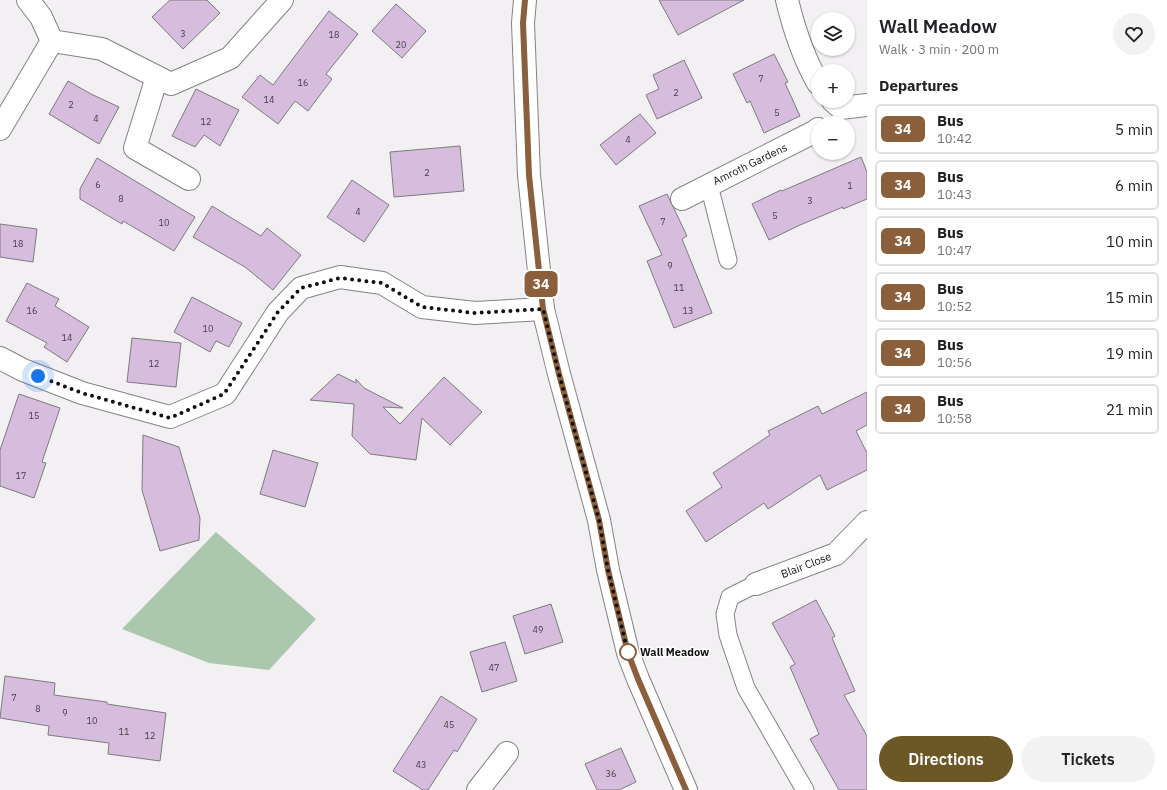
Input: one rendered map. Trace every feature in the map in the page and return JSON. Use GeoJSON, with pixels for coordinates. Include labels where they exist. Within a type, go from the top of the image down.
{"type":"FeatureCollection","features":[{"type":"Feature","properties":{"kind":"street"},"geometry":{"type":"LineString","coordinates":[[28,0],[41,17],[52,41]]}},
{"type":"Feature","properties":{"kind":"street"},"geometry":{"type":"LineString","coordinates":[[52,41],[102,49],[171,84],[230,58],[282,0]]}},
{"type":"Feature","properties":{"kind":"street"},"geometry":{"type":"LineString","coordinates":[[525,0],[523,23],[529,175],[543,309],[561,382],[599,520],[608,570],[628,653],[686,790]]}},
{"type":"Feature","properties":{"kind":"street"},"geometry":{"type":"LineString","coordinates":[[787,0],[794,27],[811,71]]}},
{"type":"Feature","properties":{"kind":"street"},"geometry":{"type":"LineString","coordinates":[[0,129],[52,41]]}},
{"type":"Feature","properties":{"kind":"street"},"geometry":{"type":"LineString","coordinates":[[157,77],[135,148],[189,179]]}},
{"type":"Feature","properties":{"kind":"street"},"geometry":{"type":"LineString","coordinates":[[855,105],[867,105]]}},
{"type":"Feature","properties":{"kind":"street","name":"Amroth Gardens"},"geometry":{"type":"LineString","coordinates":[[682,199],[811,133]]}},
{"type":"Feature","properties":{"kind":"street"},"geometry":{"type":"LineString","coordinates":[[0,358],[23,370],[82,393],[170,418],[224,394],[278,312],[301,288],[340,278],[382,283],[422,307],[475,313],[543,309]]}},
{"type":"Feature","properties":{"kind":"street","name":"Blair Close"},"geometry":{"type":"LineString","coordinates":[[756,584],[836,554],[867,522]]}},
{"type":"Feature","properties":{"kind":"street"},"geometry":{"type":"LineString","coordinates":[[478,790],[507,753]]}},
{"type":"Feature","properties":{"kind":"lane"},"geometry":{"type":"LineString","coordinates":[[709,184],[728,260]]}},
{"type":"Feature","properties":{"kind":"lane"},"geometry":{"type":"LineString","coordinates":[[756,584],[730,597],[725,614],[728,635],[746,688],[805,790]]}},
{"type":"Feature","properties":{"kind":"green space"},"geometry":{"type":"Polygon","coordinates":[[[216,532],[316,619],[269,670],[209,663],[122,629],[216,532]]]}},
{"type":"Feature","properties":{"kind":"building"},"geometry":{"type":"Polygon","coordinates":[[[170,0],[207,0],[220,13],[183,49],[152,17],[170,0]]]}},
{"type":"Feature","properties":{"kind":"building"},"geometry":{"type":"Polygon","coordinates":[[[659,0],[744,0],[678,35],[659,0]]]}},
{"type":"Feature","properties":{"kind":"building"},"geometry":{"type":"Polygon","coordinates":[[[396,4],[426,31],[402,58],[372,31],[396,4]]]}},
{"type":"Feature","properties":{"kind":"building"},"geometry":{"type":"Polygon","coordinates":[[[329,11],[358,34],[326,74],[332,79],[308,111],[295,101],[278,124],[242,97],[260,75],[273,85],[329,11]]]}},
{"type":"Feature","properties":{"kind":"building"},"geometry":{"type":"Polygon","coordinates":[[[774,54],[788,82],[785,83],[800,116],[764,133],[750,101],[747,103],[733,74],[774,54]]]}},
{"type":"Feature","properties":{"kind":"building"},"geometry":{"type":"Polygon","coordinates":[[[684,60],[702,98],[657,119],[646,95],[659,89],[653,75],[684,60]]]}},
{"type":"Feature","properties":{"kind":"building"},"geometry":{"type":"Polygon","coordinates":[[[68,81],[119,107],[99,144],[49,114],[68,81]]]}},
{"type":"Feature","properties":{"kind":"building"},"geometry":{"type":"Polygon","coordinates":[[[196,89],[239,110],[220,146],[204,135],[195,147],[172,136],[196,89]]]}},
{"type":"Feature","properties":{"kind":"building"},"geometry":{"type":"Polygon","coordinates":[[[640,114],[656,133],[616,165],[600,145],[640,114]]]}},
{"type":"Feature","properties":{"kind":"building"},"geometry":{"type":"Polygon","coordinates":[[[460,146],[464,191],[394,197],[390,152],[460,146]]]}},
{"type":"Feature","properties":{"kind":"building"},"geometry":{"type":"Polygon","coordinates":[[[861,157],[867,172],[867,199],[843,209],[843,207],[769,240],[752,204],[781,190],[782,191],[861,157]]]}},
{"type":"Feature","properties":{"kind":"building"},"geometry":{"type":"Polygon","coordinates":[[[97,158],[195,217],[174,251],[123,221],[122,224],[80,199],[80,189],[97,158]]]}},
{"type":"Feature","properties":{"kind":"building"},"geometry":{"type":"Polygon","coordinates":[[[352,180],[389,205],[364,242],[327,217],[352,180]]]}},
{"type":"Feature","properties":{"kind":"building"},"geometry":{"type":"Polygon","coordinates":[[[667,194],[687,236],[682,239],[712,313],[674,328],[647,261],[662,255],[639,206],[667,194]]]}},
{"type":"Feature","properties":{"kind":"building"},"geometry":{"type":"Polygon","coordinates":[[[212,206],[261,236],[267,228],[301,255],[273,290],[245,267],[193,237],[212,206]]]}},
{"type":"Feature","properties":{"kind":"building"},"geometry":{"type":"Polygon","coordinates":[[[0,224],[37,229],[33,262],[0,257],[0,224]]]}},
{"type":"Feature","properties":{"kind":"building"},"geometry":{"type":"Polygon","coordinates":[[[27,283],[59,299],[55,306],[89,327],[67,362],[44,347],[47,343],[6,321],[27,283]]]}},
{"type":"Feature","properties":{"kind":"building"},"geometry":{"type":"Polygon","coordinates":[[[192,297],[242,323],[229,347],[216,341],[210,352],[174,332],[192,297]]]}},
{"type":"Feature","properties":{"kind":"building"},"geometry":{"type":"Polygon","coordinates":[[[132,338],[181,343],[176,387],[127,382],[132,338]]]}},
{"type":"Feature","properties":{"kind":"building"},"geometry":{"type":"Polygon","coordinates":[[[338,374],[356,383],[356,379],[364,388],[403,408],[383,407],[400,424],[444,377],[482,412],[450,445],[422,418],[416,460],[370,454],[352,436],[354,404],[310,400],[338,374]]]}},
{"type":"Feature","properties":{"kind":"building"},"geometry":{"type":"Polygon","coordinates":[[[867,392],[867,425],[856,431],[867,453],[867,470],[827,490],[820,475],[768,509],[764,503],[706,542],[686,511],[722,487],[713,473],[770,435],[768,431],[818,406],[822,414],[867,392]]]}},
{"type":"Feature","properties":{"kind":"building"},"geometry":{"type":"Polygon","coordinates":[[[19,394],[60,408],[42,462],[46,463],[34,498],[0,486],[0,450],[19,394]]]}},
{"type":"Feature","properties":{"kind":"building"},"geometry":{"type":"Polygon","coordinates":[[[143,435],[179,447],[200,518],[199,540],[160,551],[142,490],[143,435]]]}},
{"type":"Feature","properties":{"kind":"building"},"geometry":{"type":"Polygon","coordinates":[[[273,450],[318,463],[305,507],[260,494],[273,450]]]}},
{"type":"Feature","properties":{"kind":"building"},"geometry":{"type":"Polygon","coordinates":[[[816,600],[835,636],[832,638],[855,691],[844,695],[867,736],[867,790],[839,790],[810,739],[819,734],[790,667],[795,664],[772,623],[816,600]]]}},
{"type":"Feature","properties":{"kind":"building"},"geometry":{"type":"Polygon","coordinates":[[[551,604],[563,642],[525,654],[513,616],[551,604]]]}},
{"type":"Feature","properties":{"kind":"building"},"geometry":{"type":"Polygon","coordinates":[[[505,642],[517,681],[482,692],[470,652],[505,642]]]}},
{"type":"Feature","properties":{"kind":"building"},"geometry":{"type":"Polygon","coordinates":[[[5,676],[55,683],[54,695],[107,702],[107,704],[166,713],[160,761],[108,754],[109,743],[48,735],[49,726],[0,718],[5,676]]]}},
{"type":"Feature","properties":{"kind":"building"},"geometry":{"type":"Polygon","coordinates":[[[441,696],[477,719],[457,752],[454,750],[428,790],[423,790],[393,771],[441,696]]]}},
{"type":"Feature","properties":{"kind":"building"},"geometry":{"type":"Polygon","coordinates":[[[621,748],[636,782],[619,790],[597,790],[585,764],[621,748]]]}},
{"type":"Feature","properties":{"kind":"bus line","name":"34"},"geometry":{"type":"LineString","coordinates":[[525,0],[523,23],[529,175],[543,309],[559,374],[599,520],[608,570],[628,653],[686,790]]}},
{"type":"Feature","properties":{"kind":"place","name":"Wall Meadow"},"geometry":{"type":"Point","coordinates":[628,652]}},
{"type":"Feature","properties":{"kind":"route"},"geometry":{"type":"LineString","coordinates":[[38,376],[82,393],[170,418],[224,394],[278,312],[301,288],[340,278],[382,283],[422,307],[475,313],[543,309],[559,374],[599,520],[608,570],[628,652]]}}]}
